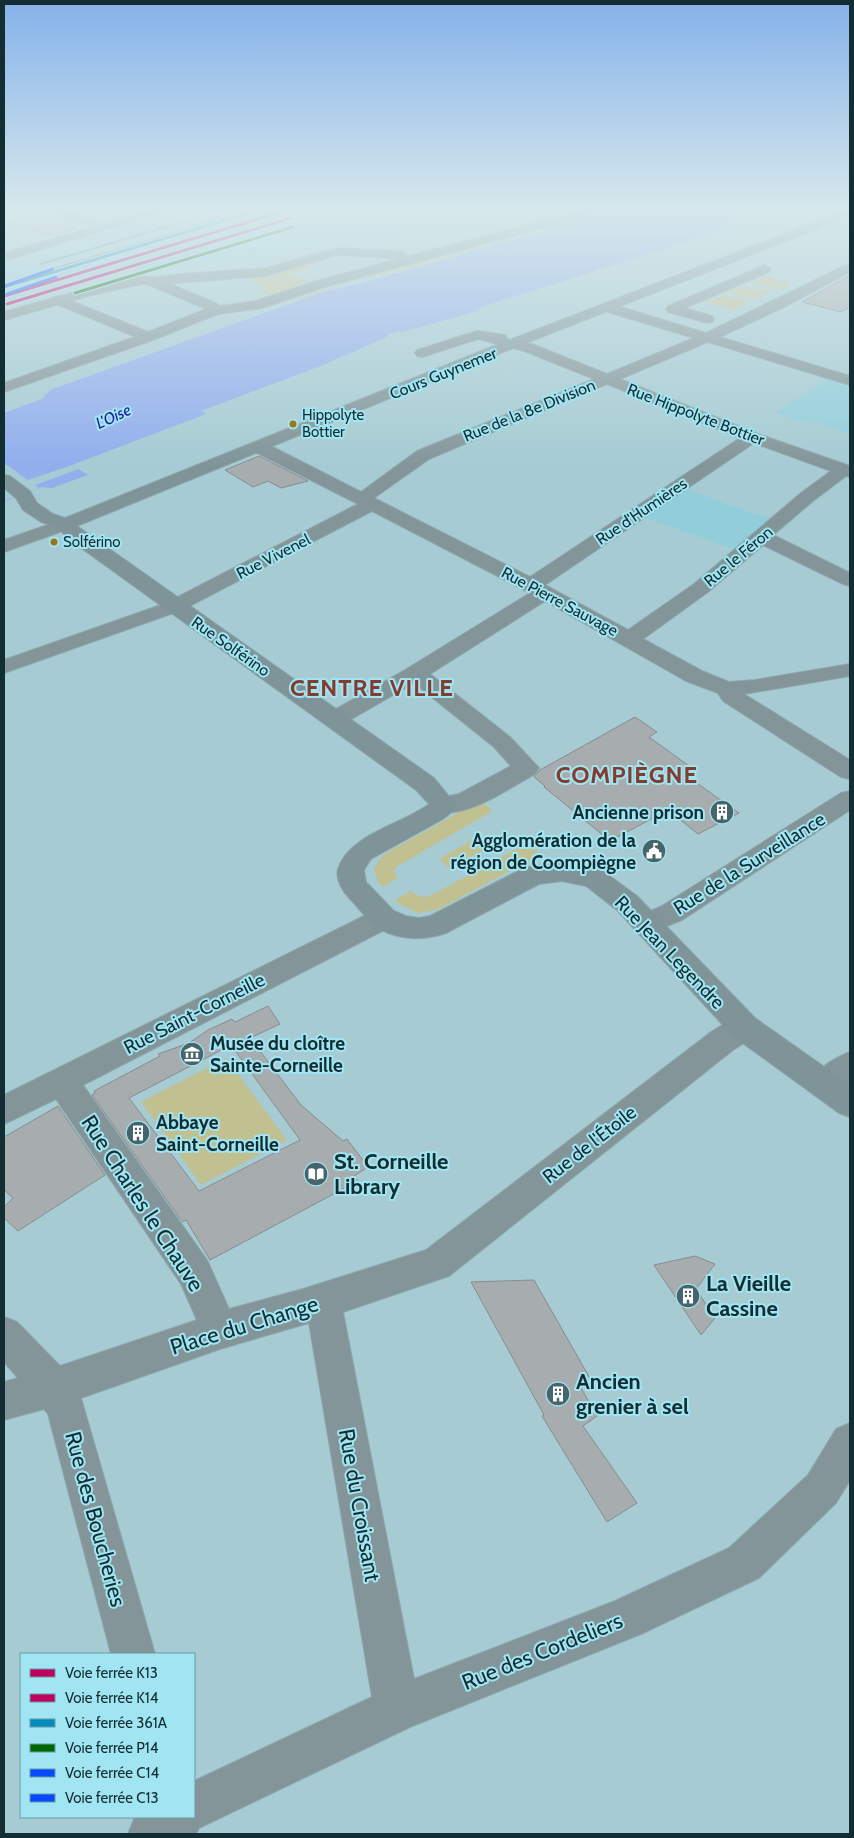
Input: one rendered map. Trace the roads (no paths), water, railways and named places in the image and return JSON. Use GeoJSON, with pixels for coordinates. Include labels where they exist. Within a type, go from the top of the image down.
{"type":"FeatureCollection","features":[{"type":"Feature","properties":{"kind":"main road","name":"Cours Guynemer"},"geometry":{"type":"LineString","coordinates":[[65,524],[634,296]]}},
{"type":"Feature","properties":{"kind":"main road","name":"Rue Solférino"},"geometry":{"type":"LineString","coordinates":[[4,480],[24,495],[29,506],[42,516],[65,524],[73,533],[425,784],[444,805]]}},
{"type":"Feature","properties":{"kind":"main road"},"geometry":{"type":"LineString","coordinates":[[384,918],[355,888],[351,878],[351,869],[362,852],[434,813],[444,805]]}},
{"type":"Feature","properties":{"kind":"main road","name":"Rue Jean Legendre"},"geometry":{"type":"LineString","coordinates":[[384,918],[402,926],[419,929],[427,928],[436,926],[533,875],[562,871],[594,878],[627,903],[744,1027],[850,1103]]}},
{"type":"Feature","properties":{"kind":"street"},"geometry":{"type":"LineString","coordinates":[[4,316],[76,296]]}},
{"type":"Feature","properties":{"kind":"street"},"geometry":{"type":"LineString","coordinates":[[186,296],[213,307],[213,311]]}},
{"type":"Feature","properties":{"kind":"street"},"geometry":{"type":"LineString","coordinates":[[4,388],[148,337],[213,311],[257,305],[285,296]]}},
{"type":"Feature","properties":{"kind":"street"},"geometry":{"type":"LineString","coordinates":[[706,296],[673,309],[730,326]]}},
{"type":"Feature","properties":{"kind":"street","name":"Rue de la 8e Division"},"geometry":{"type":"LineString","coordinates":[[367,502],[422,455],[706,338],[795,296]]}},
{"type":"Feature","properties":{"kind":"street"},"geometry":{"type":"LineString","coordinates":[[59,300],[148,337]]}},
{"type":"Feature","properties":{"kind":"street"},"geometry":{"type":"LineString","coordinates":[[606,307],[850,381]]}},
{"type":"Feature","properties":{"kind":"street","name":"Rue Hippolyte Bottier"},"geometry":{"type":"LineString","coordinates":[[426,355],[473,336],[483,335],[504,343],[514,344],[752,437],[847,471]]}},
{"type":"Feature","properties":{"kind":"street","name":"Rue d'Humières"},"geometry":{"type":"LineString","coordinates":[[335,719],[413,675],[752,437]]}},
{"type":"Feature","properties":{"kind":"street","name":"Rue Pierre Sauvage"},"geometry":{"type":"LineString","coordinates":[[258,448],[538,589],[694,676],[727,689],[731,696],[850,771]]}},
{"type":"Feature","properties":{"kind":"street","name":"Rue le Féron"},"geometry":{"type":"LineString","coordinates":[[630,639],[701,588],[807,497],[847,471]]}},
{"type":"Feature","properties":{"kind":"street","name":"Rue Vivenel"},"geometry":{"type":"LineString","coordinates":[[4,667],[175,606],[367,502]]}},
{"type":"Feature","properties":{"kind":"street"},"geometry":{"type":"LineString","coordinates":[[4,546],[65,524]]}},
{"type":"Feature","properties":{"kind":"street"},"geometry":{"type":"LineString","coordinates":[[762,537],[850,580]]}},
{"type":"Feature","properties":{"kind":"street"},"geometry":{"type":"LineString","coordinates":[[727,689],[755,687],[850,670]]}},
{"type":"Feature","properties":{"kind":"street"},"geometry":{"type":"LineString","coordinates":[[413,675],[425,680],[486,730],[527,768],[465,801],[444,805]]}},
{"type":"Feature","properties":{"kind":"street","name":"Rue de la Surveillance"},"geometry":{"type":"LineString","coordinates":[[647,924],[672,913],[850,799]]}},
{"type":"Feature","properties":{"kind":"street","name":"Rue Saint-Corneille"},"geometry":{"type":"LineString","coordinates":[[4,1110],[384,918]]}},
{"type":"Feature","properties":{"kind":"street","name":"Rue de l'Étoile"},"geometry":{"type":"LineString","coordinates":[[436,1264],[591,1142],[744,1027]]}},
{"type":"Feature","properties":{"kind":"street"},"geometry":{"type":"LineString","coordinates":[[825,1086],[850,1065]]}},
{"type":"Feature","properties":{"kind":"street","name":"Rue Charles le Chauve"},"geometry":{"type":"LineString","coordinates":[[61,1080],[194,1272],[220,1330]]}},
{"type":"Feature","properties":{"kind":"street","name":"Place du Change"},"geometry":{"type":"LineString","coordinates":[[4,1401],[82,1378],[220,1330],[323,1302],[436,1264]]}},
{"type":"Feature","properties":{"kind":"street","name":"Rue du Croissant"},"geometry":{"type":"LineString","coordinates":[[323,1302],[397,1709]]}},
{"type":"Feature","properties":{"kind":"street","name":"Rue des Boucheries"},"geometry":{"type":"LineString","coordinates":[[4,1335],[52,1387],[65,1407],[133,1653]]}},
{"type":"Feature","properties":{"kind":"street","name":"Rue des Cordeliers"},"geometry":{"type":"LineString","coordinates":[[195,1811],[397,1709],[626,1619],[744,1563],[822,1490],[850,1443]]}},
{"type":"Feature","properties":{"kind":"water","name":"L'Oise"},"geometry":{"type":"Polygon","coordinates":[[[312,296],[517,296],[478,308],[480,310],[474,312],[402,332],[398,331],[388,334],[387,337],[323,365],[201,411],[206,414],[72,465],[88,475],[52,488],[42,487],[4,501],[4,413],[42,399],[50,390],[312,296]]]}},
{"type":"Feature","properties":{"kind":"rail line","name":"K14"},"geometry":{"type":"LineString","coordinates":[[7,304],[34,296]]}},
{"type":"Feature","properties":{"kind":"place","name":"Hippolyte Bottier"},"geometry":{"type":"Point","coordinates":[293,424]}},
{"type":"Feature","properties":{"kind":"place","name":"Solférino"},"geometry":{"type":"Point","coordinates":[54,542]}},
{"type":"Feature","properties":{"kind":"place","name":"Ancienne prison"},"geometry":{"type":"Point","coordinates":[722,812]}},
{"type":"Feature","properties":{"kind":"place","name":"Agglomération de la région de Coompiègne"},"geometry":{"type":"Point","coordinates":[654,851]}},
{"type":"Feature","properties":{"kind":"place","name":"Musée du cloître Sainte-Corneille"},"geometry":{"type":"Point","coordinates":[192,1054]}},
{"type":"Feature","properties":{"kind":"place","name":"Abbaye Saint-Corneille"},"geometry":{"type":"Point","coordinates":[138,1133]}},
{"type":"Feature","properties":{"kind":"place","name":"St. Corneille Library"},"geometry":{"type":"Point","coordinates":[316,1174]}},
{"type":"Feature","properties":{"kind":"place","name":"La Vieille Cassine"},"geometry":{"type":"Point","coordinates":[688,1296]}},
{"type":"Feature","properties":{"kind":"place","name":"Ancien grenier à sel"},"geometry":{"type":"Point","coordinates":[558,1394]}},
{"type":"Feature","properties":{"kind":"district","name":"CENTRE VILLE"},"geometry":{"type":"Point","coordinates":[372,688]}},
{"type":"Feature","properties":{"kind":"district","name":"COMPIÈGNE"},"geometry":{"type":"Point","coordinates":[627,775]}}]}
